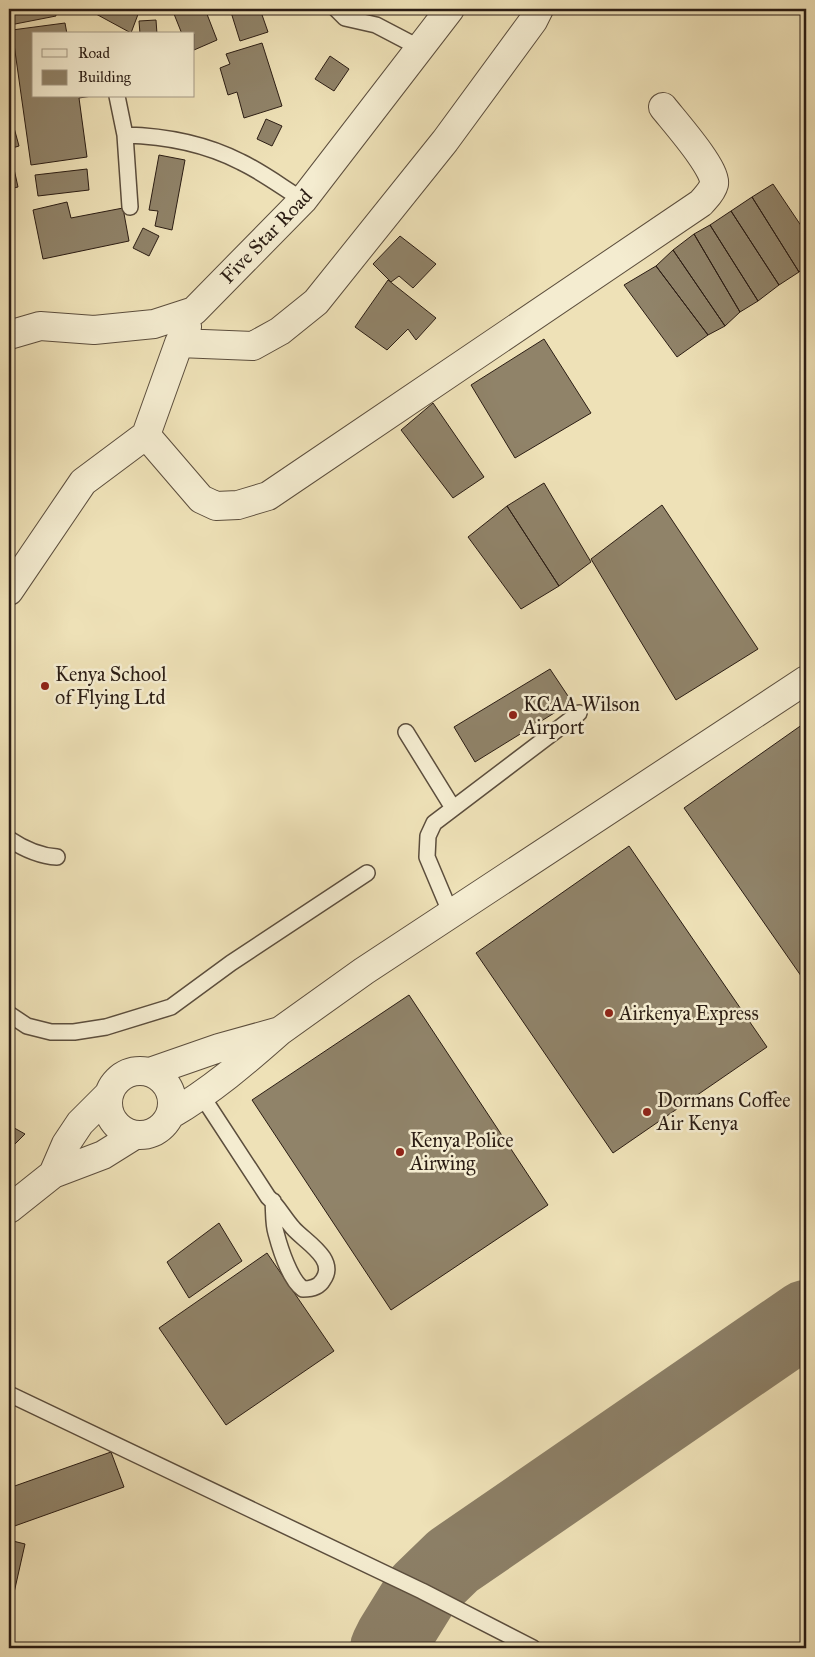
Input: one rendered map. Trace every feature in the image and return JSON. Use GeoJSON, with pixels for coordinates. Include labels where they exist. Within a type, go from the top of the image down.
{"type":"FeatureCollection","features":[{"type":"Feature","properties":{"kind":"street","name":"Five Star Road"},"geometry":{"type":"LineString","coordinates":[[9,335],[40,326],[94,330],[154,324],[194,311],[303,200],[450,9]]}},
{"type":"Feature","properties":{"kind":"street"},"geometry":{"type":"LineString","coordinates":[[179,343],[253,346],[280,331],[316,302],[445,141],[540,9]]}},
{"type":"Feature","properties":{"kind":"street"},"geometry":{"type":"LineString","coordinates":[[146,435],[201,499],[216,506],[238,505],[268,496],[700,203],[712,190],[714,176],[706,161],[663,107]]}},
{"type":"Feature","properties":{"kind":"street"},"geometry":{"type":"LineString","coordinates":[[9,590],[83,482],[146,435],[179,343],[194,311]]}},
{"type":"Feature","properties":{"kind":"street"},"geometry":{"type":"LineString","coordinates":[[170,1115],[202,1096],[280,1031],[364,971],[806,680]]}},
{"type":"Feature","properties":{"kind":"street"},"geometry":{"type":"LineString","coordinates":[[150,1072],[218,1048],[280,1031]]}},
{"type":"Feature","properties":{"kind":"street"},"geometry":{"type":"LineString","coordinates":[[139,1070],[160,1076],[172,1094],[173,1104],[170,1115],[156,1131],[146,1135],[135,1135],[125,1132],[110,1117],[108,1096],[112,1086],[120,1077],[129,1072],[139,1070]]}},
{"type":"Feature","properties":{"kind":"street"},"geometry":{"type":"LineString","coordinates":[[53,1174],[66,1144],[80,1122],[108,1096]]}},
{"type":"Feature","properties":{"kind":"street"},"geometry":{"type":"LineString","coordinates":[[9,1209],[53,1174],[102,1155],[135,1135]]}},
{"type":"Feature","properties":{"kind":"lane"},"geometry":{"type":"LineString","coordinates":[[336,9],[345,18],[376,25],[420,48]]}},
{"type":"Feature","properties":{"kind":"lane"},"geometry":{"type":"LineString","coordinates":[[117,98],[125,135],[130,207]]}},
{"type":"Feature","properties":{"kind":"lane"},"geometry":{"type":"LineString","coordinates":[[125,135],[153,135],[173,138],[207,148],[241,162],[303,200]]}},
{"type":"Feature","properties":{"kind":"lane"},"geometry":{"type":"LineString","coordinates":[[451,914],[427,857],[428,836],[434,823],[579,713]]}},
{"type":"Feature","properties":{"kind":"lane"},"geometry":{"type":"LineString","coordinates":[[406,732],[453,808]]}},
{"type":"Feature","properties":{"kind":"lane"},"geometry":{"type":"LineString","coordinates":[[9,839],[30,851],[44,856],[57,856]]}},
{"type":"Feature","properties":{"kind":"lane"},"geometry":{"type":"LineString","coordinates":[[9,1014],[27,1026],[51,1032],[74,1032],[106,1026],[171,1007],[232,963],[367,873]]}},
{"type":"Feature","properties":{"kind":"lane"},"geometry":{"type":"LineString","coordinates":[[202,1096],[268,1197],[273,1201],[293,1229],[322,1256],[327,1273],[322,1282],[315,1287],[303,1289],[297,1285],[284,1259],[275,1232],[273,1201]]}},
{"type":"Feature","properties":{"kind":"lane"},"geometry":{"type":"LineString","coordinates":[[9,1394],[422,1591],[533,1648]]}},
{"type":"Feature","properties":{"kind":"building"},"geometry":{"type":"Polygon","coordinates":[[[9,9],[55,9],[56,16],[10,25],[9,9]]]}},
{"type":"Feature","properties":{"kind":"building"},"geometry":{"type":"Polygon","coordinates":[[[95,9],[140,9],[131,32],[96,14],[95,9]]]}},
{"type":"Feature","properties":{"kind":"building"},"geometry":{"type":"Polygon","coordinates":[[[172,9],[205,9],[217,40],[195,50],[195,32],[181,32],[172,9]]]}},
{"type":"Feature","properties":{"kind":"building"},"geometry":{"type":"Polygon","coordinates":[[[230,9],[260,9],[268,32],[240,41],[230,9]]]}},
{"type":"Feature","properties":{"kind":"building"},"geometry":{"type":"Polygon","coordinates":[[[156,20],[157,32],[140,32],[139,21],[156,20]]]}},
{"type":"Feature","properties":{"kind":"building"},"geometry":{"type":"Polygon","coordinates":[[[65,23],[67,32],[32,32],[32,98],[79,98],[87,157],[31,165],[12,30],[65,23]]]}},
{"type":"Feature","properties":{"kind":"building"},"geometry":{"type":"Polygon","coordinates":[[[262,43],[282,106],[244,118],[237,92],[228,95],[220,68],[230,64],[226,54],[262,43]]]}},
{"type":"Feature","properties":{"kind":"building"},"geometry":{"type":"Polygon","coordinates":[[[330,56],[349,69],[334,91],[315,79],[330,56]]]}},
{"type":"Feature","properties":{"kind":"building"},"geometry":{"type":"Polygon","coordinates":[[[9,113],[19,146],[9,149],[9,113]]]}},
{"type":"Feature","properties":{"kind":"building"},"geometry":{"type":"Polygon","coordinates":[[[266,119],[282,126],[272,146],[257,139],[266,119]]]}},
{"type":"Feature","properties":{"kind":"building"},"geometry":{"type":"Polygon","coordinates":[[[159,155],[185,160],[172,230],[155,226],[158,211],[149,210],[159,155]]]}},
{"type":"Feature","properties":{"kind":"building"},"geometry":{"type":"Polygon","coordinates":[[[14,169],[18,187],[9,189],[9,170],[14,169]]]}},
{"type":"Feature","properties":{"kind":"building"},"geometry":{"type":"Polygon","coordinates":[[[87,169],[89,190],[38,196],[35,175],[87,169]]]}},
{"type":"Feature","properties":{"kind":"building"},"geometry":{"type":"Polygon","coordinates":[[[773,184],[806,233],[806,265],[799,272],[752,197],[773,184]]]}},
{"type":"Feature","properties":{"kind":"building"},"geometry":{"type":"Polygon","coordinates":[[[752,197],[799,272],[779,285],[731,211],[752,197]]]}},
{"type":"Feature","properties":{"kind":"building"},"geometry":{"type":"Polygon","coordinates":[[[67,202],[71,218],[123,208],[129,241],[43,259],[33,210],[67,202]]]}},
{"type":"Feature","properties":{"kind":"building"},"geometry":{"type":"Polygon","coordinates":[[[731,211],[779,285],[758,301],[710,225],[731,211]]]}},
{"type":"Feature","properties":{"kind":"building"},"geometry":{"type":"Polygon","coordinates":[[[710,225],[758,301],[740,312],[694,234],[710,225]]]}},
{"type":"Feature","properties":{"kind":"building"},"geometry":{"type":"Polygon","coordinates":[[[143,228],[159,236],[149,256],[133,248],[143,228]]]}},
{"type":"Feature","properties":{"kind":"building"},"geometry":{"type":"Polygon","coordinates":[[[694,234],[740,312],[725,326],[673,250],[694,234]]]}},
{"type":"Feature","properties":{"kind":"building"},"geometry":{"type":"Polygon","coordinates":[[[400,236],[436,264],[413,288],[399,276],[391,282],[373,264],[400,236]]]}},
{"type":"Feature","properties":{"kind":"building"},"geometry":{"type":"Polygon","coordinates":[[[9,247],[14,267],[9,268],[9,247]]]}},
{"type":"Feature","properties":{"kind":"building"},"geometry":{"type":"Polygon","coordinates":[[[673,250],[725,326],[708,335],[656,266],[673,250]]]}},
{"type":"Feature","properties":{"kind":"building"},"geometry":{"type":"Polygon","coordinates":[[[656,266],[708,335],[677,357],[624,285],[656,266]]]}},
{"type":"Feature","properties":{"kind":"building"},"geometry":{"type":"Polygon","coordinates":[[[388,280],[436,318],[416,340],[408,329],[387,350],[355,327],[388,280]]]}},
{"type":"Feature","properties":{"kind":"building"},"geometry":{"type":"Polygon","coordinates":[[[544,339],[591,413],[515,458],[471,385],[544,339]]]}},
{"type":"Feature","properties":{"kind":"building"},"geometry":{"type":"Polygon","coordinates":[[[433,403],[484,477],[453,498],[401,430],[433,403]]]}},
{"type":"Feature","properties":{"kind":"building"},"geometry":{"type":"Polygon","coordinates":[[[544,483],[591,562],[559,586],[507,506],[544,483]]]}},
{"type":"Feature","properties":{"kind":"building"},"geometry":{"type":"Polygon","coordinates":[[[662,505],[758,649],[676,700],[591,559],[662,505]]]}},
{"type":"Feature","properties":{"kind":"building"},"geometry":{"type":"Polygon","coordinates":[[[507,506],[559,586],[521,609],[468,537],[507,506]]]}},
{"type":"Feature","properties":{"kind":"building","name":"KCAA Wilson Airport"},"geometry":{"type":"Polygon","coordinates":[[[550,669],[572,702],[475,762],[454,727],[550,669]]]}},
{"type":"Feature","properties":{"kind":"building"},"geometry":{"type":"Polygon","coordinates":[[[806,722],[806,983],[684,808],[806,722]]]}},
{"type":"Feature","properties":{"kind":"building"},"geometry":{"type":"Polygon","coordinates":[[[629,846],[767,1047],[613,1153],[476,953],[629,846]]]}},
{"type":"Feature","properties":{"kind":"building","name":"Kenya Police Airwing"},"geometry":{"type":"Polygon","coordinates":[[[409,995],[548,1205],[391,1310],[252,1100],[409,995]]]}},
{"type":"Feature","properties":{"kind":"building"},"geometry":{"type":"Polygon","coordinates":[[[9,1125],[25,1134],[9,1150],[9,1125]]]}},
{"type":"Feature","properties":{"kind":"building"},"geometry":{"type":"Polygon","coordinates":[[[219,1223],[242,1261],[189,1298],[167,1262],[219,1223]]]}},
{"type":"Feature","properties":{"kind":"building"},"geometry":{"type":"Polygon","coordinates":[[[267,1253],[334,1351],[226,1425],[159,1328],[267,1253]]]}},
{"type":"Feature","properties":{"kind":"building"},"geometry":{"type":"Polygon","coordinates":[[[111,1452],[124,1487],[9,1528],[9,1488],[111,1452]]]}},
{"type":"Feature","properties":{"kind":"building"},"geometry":{"type":"Polygon","coordinates":[[[9,1540],[25,1544],[9,1615],[9,1540]]]}},
{"type":"Feature","properties":{"kind":"taxiway"},"geometry":{"type":"LineString","coordinates":[[388,1648],[422,1591],[453,1561],[806,1318]]}},
{"type":"Feature","properties":{"kind":"place","name":"Kenya School of Flying Ltd"},"geometry":{"type":"Point","coordinates":[45,686]}},
{"type":"Feature","properties":{"kind":"place","name":"KCAA Wilson Airport"},"geometry":{"type":"Point","coordinates":[513,715]}},
{"type":"Feature","properties":{"kind":"place","name":"Airkenya Express"},"geometry":{"type":"Point","coordinates":[609,1013]}},
{"type":"Feature","properties":{"kind":"place","name":"Dormans Coffee Air Kenya"},"geometry":{"type":"Point","coordinates":[647,1112]}},
{"type":"Feature","properties":{"kind":"place","name":"Kenya Police Airwing"},"geometry":{"type":"Point","coordinates":[400,1152]}}]}
